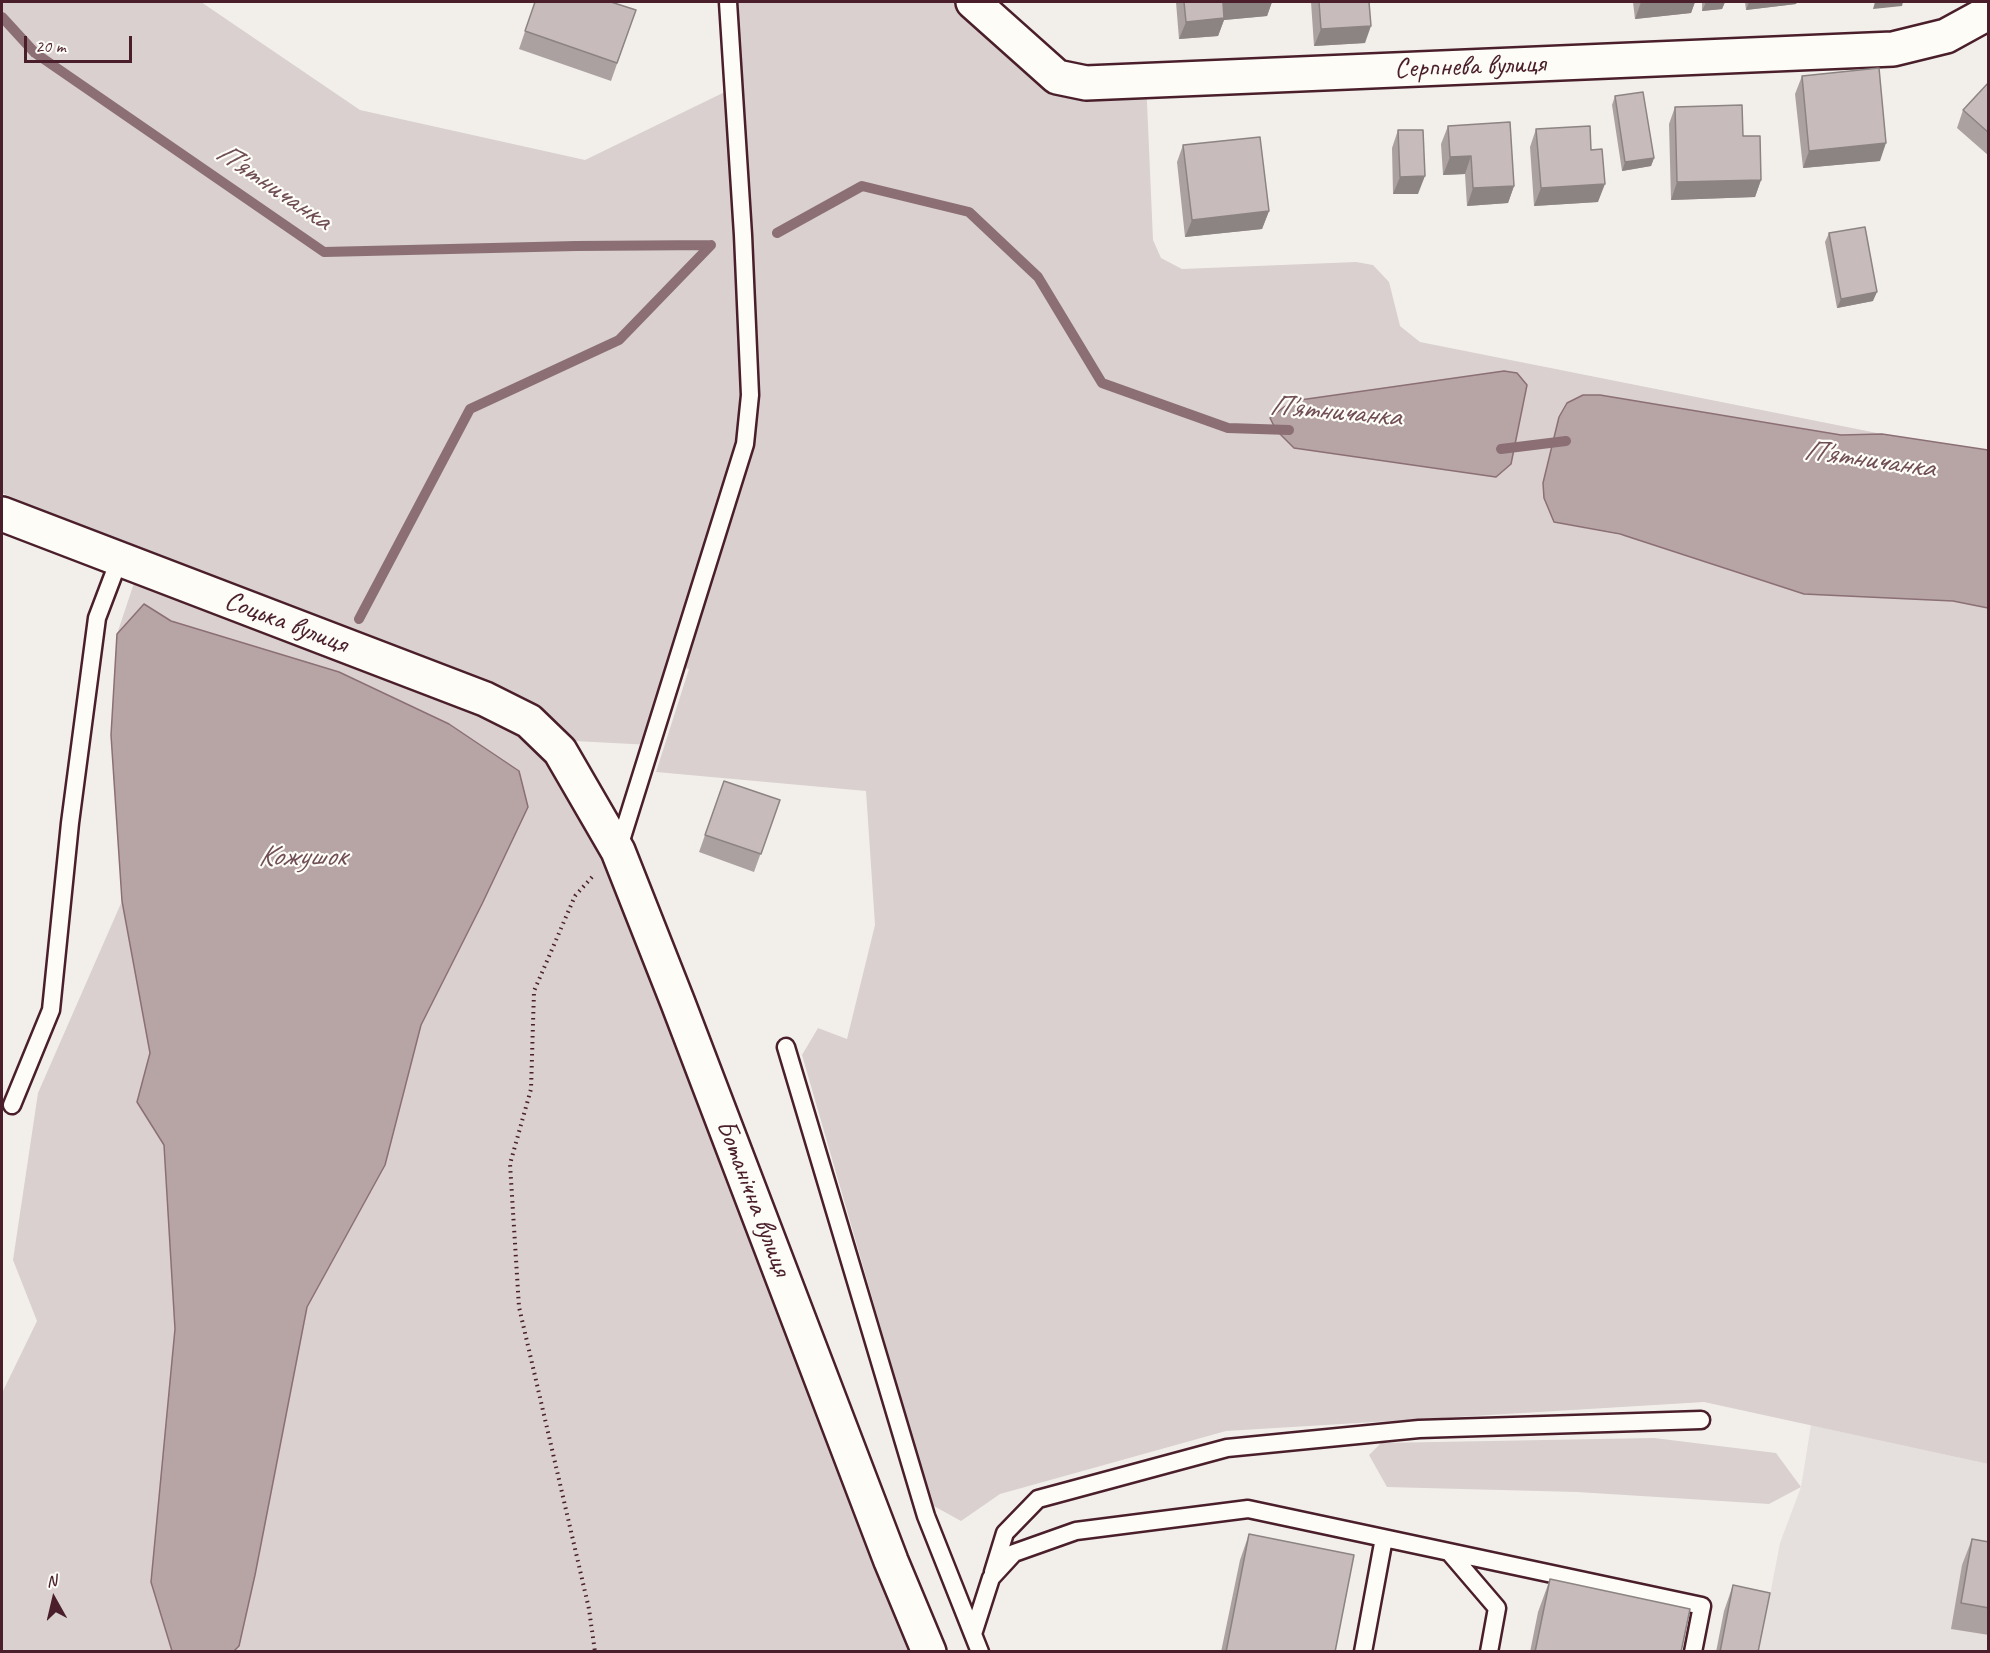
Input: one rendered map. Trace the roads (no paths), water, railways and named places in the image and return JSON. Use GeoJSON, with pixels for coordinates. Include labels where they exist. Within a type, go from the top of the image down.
{"type":"FeatureCollection","features":[{"type":"Feature","properties":{"kind":"street","name":"Серпнева вулиця"},"geometry":{"type":"LineString","coordinates":[[973,2],[1057,77],[1086,83],[1893,49],[1946,36],[1989,13]]}},
{"type":"Feature","properties":{"kind":"street","name":"Соцька вулиця"},"geometry":{"type":"LineString","coordinates":[[2,514],[485,699],[529,721],[560,751]]}},
{"type":"Feature","properties":{"kind":"street","name":"Ботанічна вулиця"},"geometry":{"type":"LineString","coordinates":[[560,751],[618,850],[891,1561],[929,1652]]}},
{"type":"Feature","properties":{"kind":"lane"},"geometry":{"type":"LineString","coordinates":[[618,850],[745,444],[750,395],[728,2]]}},
{"type":"Feature","properties":{"kind":"lane"},"geometry":{"type":"LineString","coordinates":[[12,1105],[51,1010],[70,823],[98,618],[119,560]]}},
{"type":"Feature","properties":{"kind":"lane"},"geometry":{"type":"LineString","coordinates":[[786,1047],[926,1516],[980,1652]]}},
{"type":"Feature","properties":{"kind":"lane"},"geometry":{"type":"LineString","coordinates":[[973,1634],[1005,1533],[1038,1499],[1227,1448],[1419,1429],[1701,1420]]}},
{"type":"Feature","properties":{"kind":"lane"},"geometry":{"type":"LineString","coordinates":[[991,1578],[1014,1552],[1076,1531],[1248,1509],[1701,1606],[1693,1652]]}},
{"type":"Feature","properties":{"kind":"lane"},"geometry":{"type":"LineString","coordinates":[[1363,1652],[1384,1538]]}},
{"type":"Feature","properties":{"kind":"lane"},"geometry":{"type":"LineString","coordinates":[[1449,1552],[1497,1608],[1489,1652]]}},
{"type":"Feature","properties":{"kind":"water"},"geometry":{"type":"Polygon","coordinates":[[[1504,371],[1517,373],[1527,385],[1511,464],[1496,477],[1294,448],[1276,430],[1270,418],[1284,407],[1300,400],[1504,371]]]}},
{"type":"Feature","properties":{"kind":"water"},"geometry":{"type":"Polygon","coordinates":[[[1583,395],[1600,395],[1841,435],[1882,434],[1988,450],[1988,608],[1953,601],[1804,594],[1620,534],[1554,522],[1544,498],[1543,483],[1559,417],[1567,403],[1583,395]]]}},
{"type":"Feature","properties":{"kind":"water","name":"Кожушок"},"geometry":{"type":"Polygon","coordinates":[[[144,604],[171,621],[339,672],[449,724],[519,771],[528,807],[421,1025],[385,1165],[307,1307],[255,1575],[239,1646],[234,1651],[172,1651],[151,1582],[175,1329],[164,1145],[137,1102],[150,1053],[122,901],[111,735],[117,634],[144,604]]]}},
{"type":"Feature","properties":{"kind":"waterway","name":"П'ятничанка"},"geometry":{"type":"LineString","coordinates":[[2,17],[35,53],[324,252],[711,245]]}},
{"type":"Feature","properties":{"kind":"waterway","name":"П'ятничанка"},"geometry":{"type":"LineString","coordinates":[[777,233],[862,186],[969,212],[1038,277],[1102,383],[1228,428],[1289,430]]}},
{"type":"Feature","properties":{"kind":"waterway"},"geometry":{"type":"LineString","coordinates":[[359,619],[470,409],[619,340],[711,245]]}},
{"type":"Feature","properties":{"kind":"waterway","name":"П'ятничанка"},"geometry":{"type":"LineString","coordinates":[[1501,449],[1566,441]]}}]}
